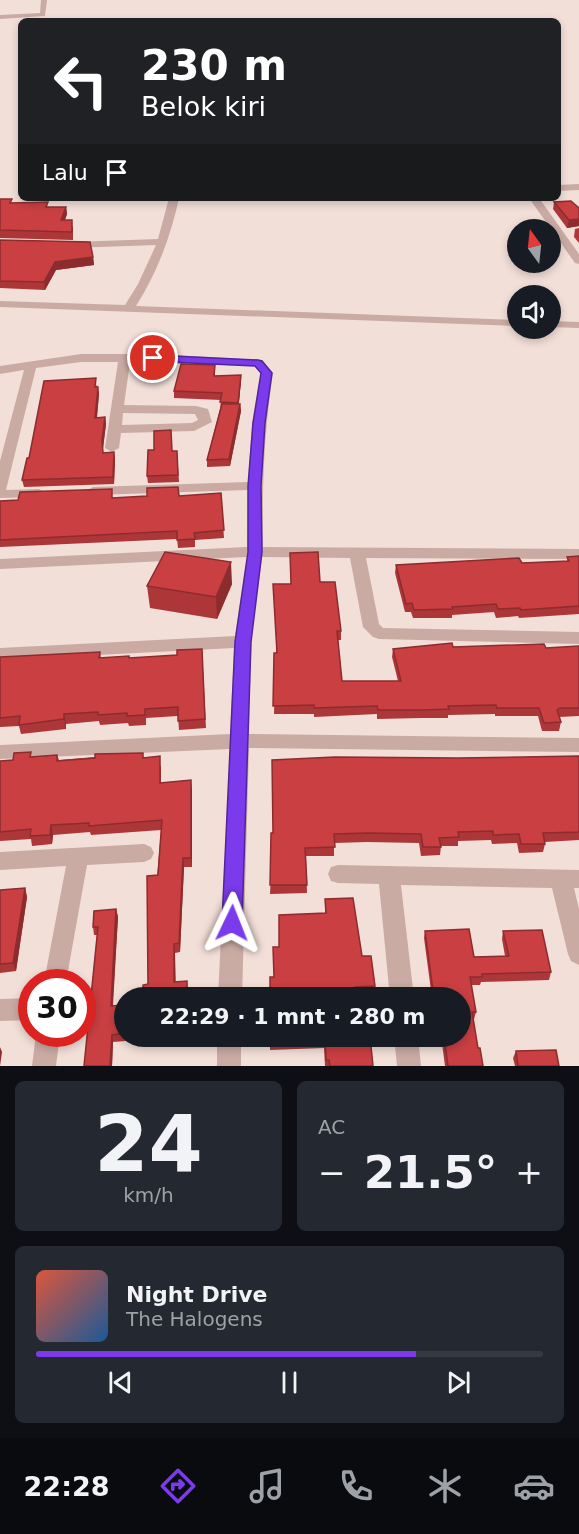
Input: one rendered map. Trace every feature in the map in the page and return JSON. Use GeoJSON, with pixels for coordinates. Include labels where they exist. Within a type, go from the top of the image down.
{"type":"FeatureCollection","features":[{"type":"Feature","properties":{"kind":"street"},"geometry":{"type":"LineString","coordinates":[[0,17],[43,15],[44,0]]}},
{"type":"Feature","properties":{"kind":"street"},"geometry":{"type":"LineString","coordinates":[[561,188],[579,187]]}},
{"type":"Feature","properties":{"kind":"street"},"geometry":{"type":"LineString","coordinates":[[131,305],[162,242],[173,201]]}},
{"type":"Feature","properties":{"kind":"street"},"geometry":{"type":"LineString","coordinates":[[537,201],[565,233],[579,261]]}},
{"type":"Feature","properties":{"kind":"street"},"geometry":{"type":"LineString","coordinates":[[58,245],[162,242]]}},
{"type":"Feature","properties":{"kind":"street"},"geometry":{"type":"LineString","coordinates":[[0,304],[131,305],[507,322]]}},
{"type":"Feature","properties":{"kind":"street"},"geometry":{"type":"LineString","coordinates":[[561,324],[579,325]]}},
{"type":"Feature","properties":{"kind":"street"},"geometry":{"type":"LineString","coordinates":[[0,370],[81,358],[124,358],[252,363],[262,365],[267,373],[259,423],[255,486],[255,552],[243,642],[230,987]]}},
{"type":"Feature","properties":{"kind":"street"},"geometry":{"type":"LineString","coordinates":[[112,448],[124,358]]}},
{"type":"Feature","properties":{"kind":"street"},"geometry":{"type":"LineString","coordinates":[[0,488],[31,366]]}},
{"type":"Feature","properties":{"kind":"street"},"geometry":{"type":"LineString","coordinates":[[115,429],[194,427],[205,422],[203,412],[196,410],[117,409]]}},
{"type":"Feature","properties":{"kind":"street"},"geometry":{"type":"LineString","coordinates":[[74,492],[255,486]]}},
{"type":"Feature","properties":{"kind":"street"},"geometry":{"type":"LineString","coordinates":[[0,494],[52,493]]}},
{"type":"Feature","properties":{"kind":"street"},"geometry":{"type":"LineString","coordinates":[[0,564],[255,552],[579,554]]}},
{"type":"Feature","properties":{"kind":"street"},"geometry":{"type":"LineString","coordinates":[[357,552],[371,627],[379,633],[579,638]]}},
{"type":"Feature","properties":{"kind":"street"},"geometry":{"type":"LineString","coordinates":[[0,654],[243,642]]}},
{"type":"Feature","properties":{"kind":"street"},"geometry":{"type":"LineString","coordinates":[[0,752],[240,741],[579,745]]}},
{"type":"Feature","properties":{"kind":"street"},"geometry":{"type":"LineString","coordinates":[[0,861],[144,853]]}},
{"type":"Feature","properties":{"kind":"street"},"geometry":{"type":"LineString","coordinates":[[57,969],[78,857]]}},
{"type":"Feature","properties":{"kind":"street"},"geometry":{"type":"LineString","coordinates":[[338,874],[570,879],[579,954]]}},
{"type":"Feature","properties":{"kind":"street"},"geometry":{"type":"LineString","coordinates":[[389,875],[401,987]]}},
{"type":"Feature","properties":{"kind":"street"},"geometry":{"type":"LineString","coordinates":[[0,1010],[18,1009]]}},
{"type":"Feature","properties":{"kind":"street"},"geometry":{"type":"LineString","coordinates":[[44,1066],[46,1047]]}},
{"type":"Feature","properties":{"kind":"street"},"geometry":{"type":"LineString","coordinates":[[229,1047],[229,1066]]}},
{"type":"Feature","properties":{"kind":"street"},"geometry":{"type":"LineString","coordinates":[[407,1047],[409,1066]]}},
{"type":"Feature","properties":{"kind":"building"},"geometry":{"type":"Polygon","coordinates":[[[0,199],[12,199],[10,203],[48,202],[46,207],[66,207],[61,220],[72,220],[72,232],[0,230],[0,199]]]}},
{"type":"Feature","properties":{"kind":"building"},"geometry":{"type":"Polygon","coordinates":[[[571,201],[579,208],[579,219],[569,220],[554,202],[571,201]]]}},
{"type":"Feature","properties":{"kind":"building"},"geometry":{"type":"Polygon","coordinates":[[[0,240],[90,242],[93,257],[55,262],[44,282],[0,281],[0,240]]]}},
{"type":"Feature","properties":{"kind":"building"},"geometry":{"type":"Polygon","coordinates":[[[181,364],[215,365],[214,376],[241,375],[238,403],[220,402],[222,393],[174,391],[181,364]]]}},
{"type":"Feature","properties":{"kind":"building"},"geometry":{"type":"Polygon","coordinates":[[[96,378],[95,387],[98,387],[95,418],[105,417],[103,453],[114,452],[113,477],[22,480],[27,458],[29,458],[44,381],[96,378]]]}},
{"type":"Feature","properties":{"kind":"building"},"geometry":{"type":"Polygon","coordinates":[[[222,404],[240,404],[229,459],[207,460],[222,404]]]}},
{"type":"Feature","properties":{"kind":"building"},"geometry":{"type":"Polygon","coordinates":[[[171,430],[172,451],[177,451],[178,475],[147,476],[148,450],[154,450],[154,431],[171,430]]]}},
{"type":"Feature","properties":{"kind":"building"},"geometry":{"type":"Polygon","coordinates":[[[178,487],[179,496],[221,493],[224,530],[194,533],[195,539],[177,540],[177,531],[0,540],[0,501],[18,500],[20,492],[112,489],[112,498],[147,496],[147,488],[178,487]]]}},
{"type":"Feature","properties":{"kind":"building"},"geometry":{"type":"Polygon","coordinates":[[[165,552],[231,562],[216,597],[147,586],[165,552]]]}},
{"type":"Feature","properties":{"kind":"building"},"geometry":{"type":"Polygon","coordinates":[[[318,552],[320,582],[335,582],[341,631],[337,631],[342,681],[401,681],[393,649],[452,643],[453,647],[544,644],[546,648],[579,646],[579,708],[560,708],[557,710],[561,722],[544,723],[539,708],[497,708],[496,705],[448,706],[449,709],[423,710],[378,710],[377,706],[314,708],[314,705],[273,706],[274,653],[277,653],[273,584],[291,584],[290,553],[318,552]]]}},
{"type":"Feature","properties":{"kind":"building"},"geometry":{"type":"Polygon","coordinates":[[[579,556],[579,606],[521,610],[520,608],[498,609],[496,604],[452,607],[453,609],[414,610],[412,603],[406,604],[396,565],[519,558],[522,563],[569,561],[567,557],[579,556]]]}},
{"type":"Feature","properties":{"kind":"building"},"geometry":{"type":"Polygon","coordinates":[[[202,649],[205,719],[178,721],[178,707],[145,709],[145,715],[127,716],[127,713],[98,715],[98,712],[64,714],[64,719],[19,725],[20,716],[0,718],[0,657],[100,652],[99,658],[129,656],[129,658],[177,655],[177,650],[202,649]]]}},
{"type":"Feature","properties":{"kind":"building"},"geometry":{"type":"Polygon","coordinates":[[[31,752],[30,757],[57,755],[57,761],[95,758],[95,754],[143,753],[143,758],[160,756],[160,783],[191,780],[191,858],[183,858],[179,943],[174,944],[174,982],[187,981],[187,987],[143,987],[148,984],[147,876],[158,875],[162,820],[89,826],[89,823],[51,825],[50,835],[30,836],[31,829],[0,832],[0,761],[13,760],[14,753],[31,752]]]}},
{"type":"Feature","properties":{"kind":"building"},"geometry":{"type":"Polygon","coordinates":[[[579,756],[579,832],[543,833],[545,844],[521,844],[519,834],[493,835],[493,831],[458,832],[459,837],[439,838],[441,847],[423,847],[421,834],[334,834],[335,847],[305,848],[307,885],[270,885],[271,833],[273,833],[272,760],[335,757],[579,756]]]}},
{"type":"Feature","properties":{"kind":"building"},"geometry":{"type":"Polygon","coordinates":[[[25,888],[13,963],[0,964],[0,890],[25,888]]]}},
{"type":"Feature","properties":{"kind":"building"},"geometry":{"type":"Polygon","coordinates":[[[353,898],[362,956],[371,956],[375,986],[270,987],[270,977],[274,977],[273,947],[279,947],[279,915],[326,913],[325,899],[353,898]]]}},
{"type":"Feature","properties":{"kind":"building"},"geometry":{"type":"Polygon","coordinates":[[[116,909],[111,1006],[114,1006],[114,1035],[112,1035],[110,1066],[84,1066],[86,1047],[96,1047],[96,969],[94,969],[98,927],[93,927],[94,911],[116,909]]]}},
{"type":"Feature","properties":{"kind":"building"},"geometry":{"type":"Polygon","coordinates":[[[469,929],[474,957],[509,956],[503,931],[542,930],[551,972],[482,974],[482,977],[470,977],[476,1012],[472,1012],[483,1066],[448,1066],[445,1047],[471,1047],[471,987],[433,987],[425,931],[469,929]]]}},
{"type":"Feature","properties":{"kind":"building"},"geometry":{"type":"Polygon","coordinates":[[[325,1047],[371,1047],[373,1066],[330,1066],[329,1060],[326,1060],[325,1047]]]}},
{"type":"Feature","properties":{"kind":"building"},"geometry":{"type":"Polygon","coordinates":[[[556,1050],[559,1066],[518,1066],[516,1051],[556,1050]]]}},
{"type":"Feature","properties":{"kind":"route"},"geometry":{"type":"LineString","coordinates":[[153,358],[258,363],[267,373],[259,423],[255,486],[255,552],[243,642],[232,923]]}}]}
